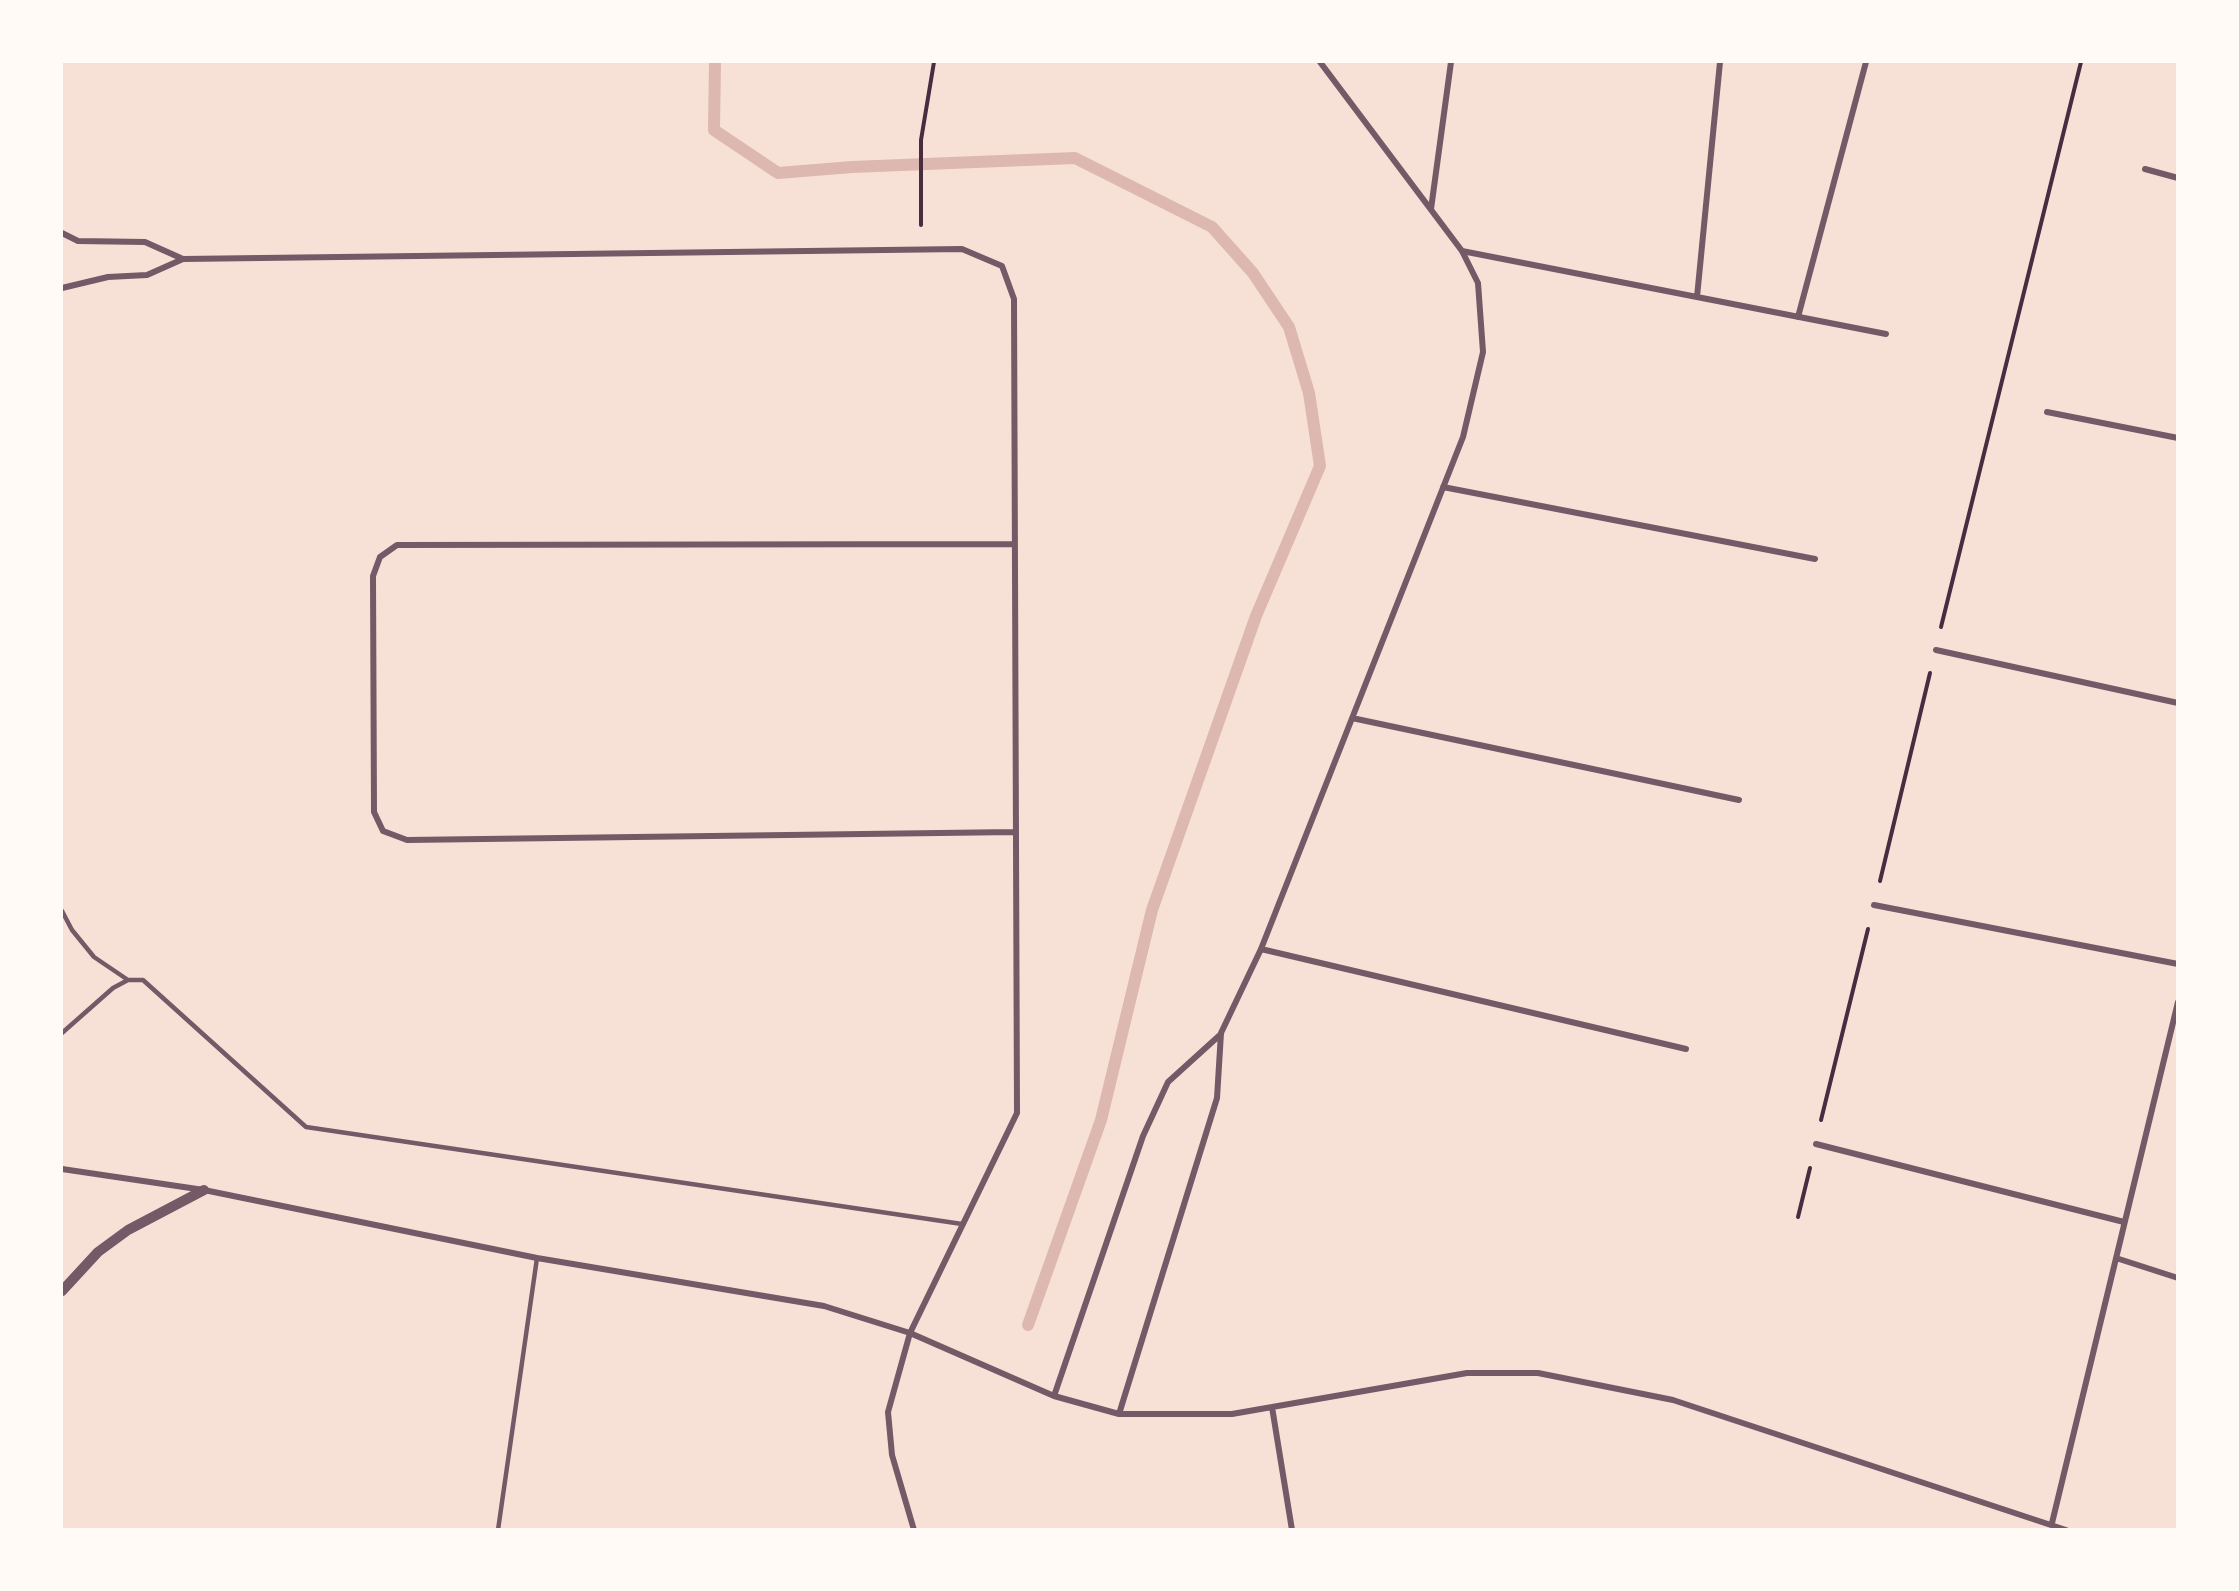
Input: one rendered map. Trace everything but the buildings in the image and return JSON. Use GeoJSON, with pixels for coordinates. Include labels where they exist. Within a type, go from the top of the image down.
{"type":"FeatureCollection","features":[{"type":"Feature","properties":{"kind":"street"},"geometry":{"type":"LineString","coordinates":[[1054,1396],[1143,1137],[1168,1082],[1221,1033],[1261,949],[1463,437],[1483,352],[1478,284],[1462,250],[1320,62]]}},
{"type":"Feature","properties":{"kind":"street"},"geometry":{"type":"LineString","coordinates":[[1431,209],[1451,62]]}},
{"type":"Feature","properties":{"kind":"street"},"geometry":{"type":"LineString","coordinates":[[1697,297],[1720,62]]}},
{"type":"Feature","properties":{"kind":"street"},"geometry":{"type":"LineString","coordinates":[[1798,317],[1866,62]]}},
{"type":"Feature","properties":{"kind":"street"},"geometry":{"type":"LineString","coordinates":[[2145,169],[2178,178]]}},
{"type":"Feature","properties":{"kind":"street"},"geometry":{"type":"LineString","coordinates":[[62,233],[78,242],[145,242],[183,260]]}},
{"type":"Feature","properties":{"kind":"street"},"geometry":{"type":"LineString","coordinates":[[62,288],[99,279],[147,275],[183,260],[963,249],[1002,266],[1014,298],[1017,1113],[910,1333],[888,1412],[892,1455],[914,1530]]}},
{"type":"Feature","properties":{"kind":"street"},"geometry":{"type":"LineString","coordinates":[[1462,250],[1886,334]]}},
{"type":"Feature","properties":{"kind":"street"},"geometry":{"type":"LineString","coordinates":[[2047,412],[2178,438]]}},
{"type":"Feature","properties":{"kind":"street"},"geometry":{"type":"LineString","coordinates":[[1443,487],[1815,560]]}},
{"type":"Feature","properties":{"kind":"street"},"geometry":{"type":"LineString","coordinates":[[1015,544],[398,545],[380,557],[374,576],[374,812],[383,831],[407,840],[1015,832]]}},
{"type":"Feature","properties":{"kind":"street"},"geometry":{"type":"LineString","coordinates":[[1936,650],[2178,703]]}},
{"type":"Feature","properties":{"kind":"street"},"geometry":{"type":"LineString","coordinates":[[1352,718],[1739,800]]}},
{"type":"Feature","properties":{"kind":"street"},"geometry":{"type":"LineString","coordinates":[[1874,904],[2178,964]]}},
{"type":"Feature","properties":{"kind":"street"},"geometry":{"type":"LineString","coordinates":[[1261,949],[1686,1049]]}},
{"type":"Feature","properties":{"kind":"street"},"geometry":{"type":"LineString","coordinates":[[2052,1523],[2177,1007]]}},
{"type":"Feature","properties":{"kind":"street"},"geometry":{"type":"LineString","coordinates":[[1119,1414],[1217,1098],[1221,1033]]}},
{"type":"Feature","properties":{"kind":"street"},"geometry":{"type":"LineString","coordinates":[[1815,1144],[2124,1222]]}},
{"type":"Feature","properties":{"kind":"street"},"geometry":{"type":"LineString","coordinates":[[62,1169],[204,1190],[537,1258],[824,1306],[910,1333],[1054,1396],[1119,1414],[1232,1414],[1467,1372],[1538,1373],[1673,1400],[2052,1523],[2066,1530]]}},
{"type":"Feature","properties":{"kind":"street"},"geometry":{"type":"LineString","coordinates":[[62,1291],[98,1252],[128,1230],[204,1190]]}},
{"type":"Feature","properties":{"kind":"street"},"geometry":{"type":"LineString","coordinates":[[2116,1258],[2178,1278]]}},
{"type":"Feature","properties":{"kind":"street"},"geometry":{"type":"LineString","coordinates":[[1272,1407],[1292,1530]]}},
{"type":"Feature","properties":{"kind":"lane"},"geometry":{"type":"LineString","coordinates":[[62,911],[72,930],[94,957],[128,980]]}},
{"type":"Feature","properties":{"kind":"lane"},"geometry":{"type":"LineString","coordinates":[[62,1033],[113,988],[128,980],[143,980],[156,989],[306,1127],[962,1224]]}},
{"type":"Feature","properties":{"kind":"lane"},"geometry":{"type":"LineString","coordinates":[[498,1530],[537,1258]]}},
{"type":"Feature","properties":{"kind":"path"},"geometry":{"type":"LineString","coordinates":[[921,250],[921,140],[934,62]]}},
{"type":"Feature","properties":{"kind":"waterway"},"geometry":{"type":"LineString","coordinates":[[715,62],[714,130],[778,173],[852,167],[1075,158],[1212,227],[1253,273],[1289,327],[1309,393],[1320,466],[1256,616],[1152,910],[1101,1120],[1028,1325]]}}]}
